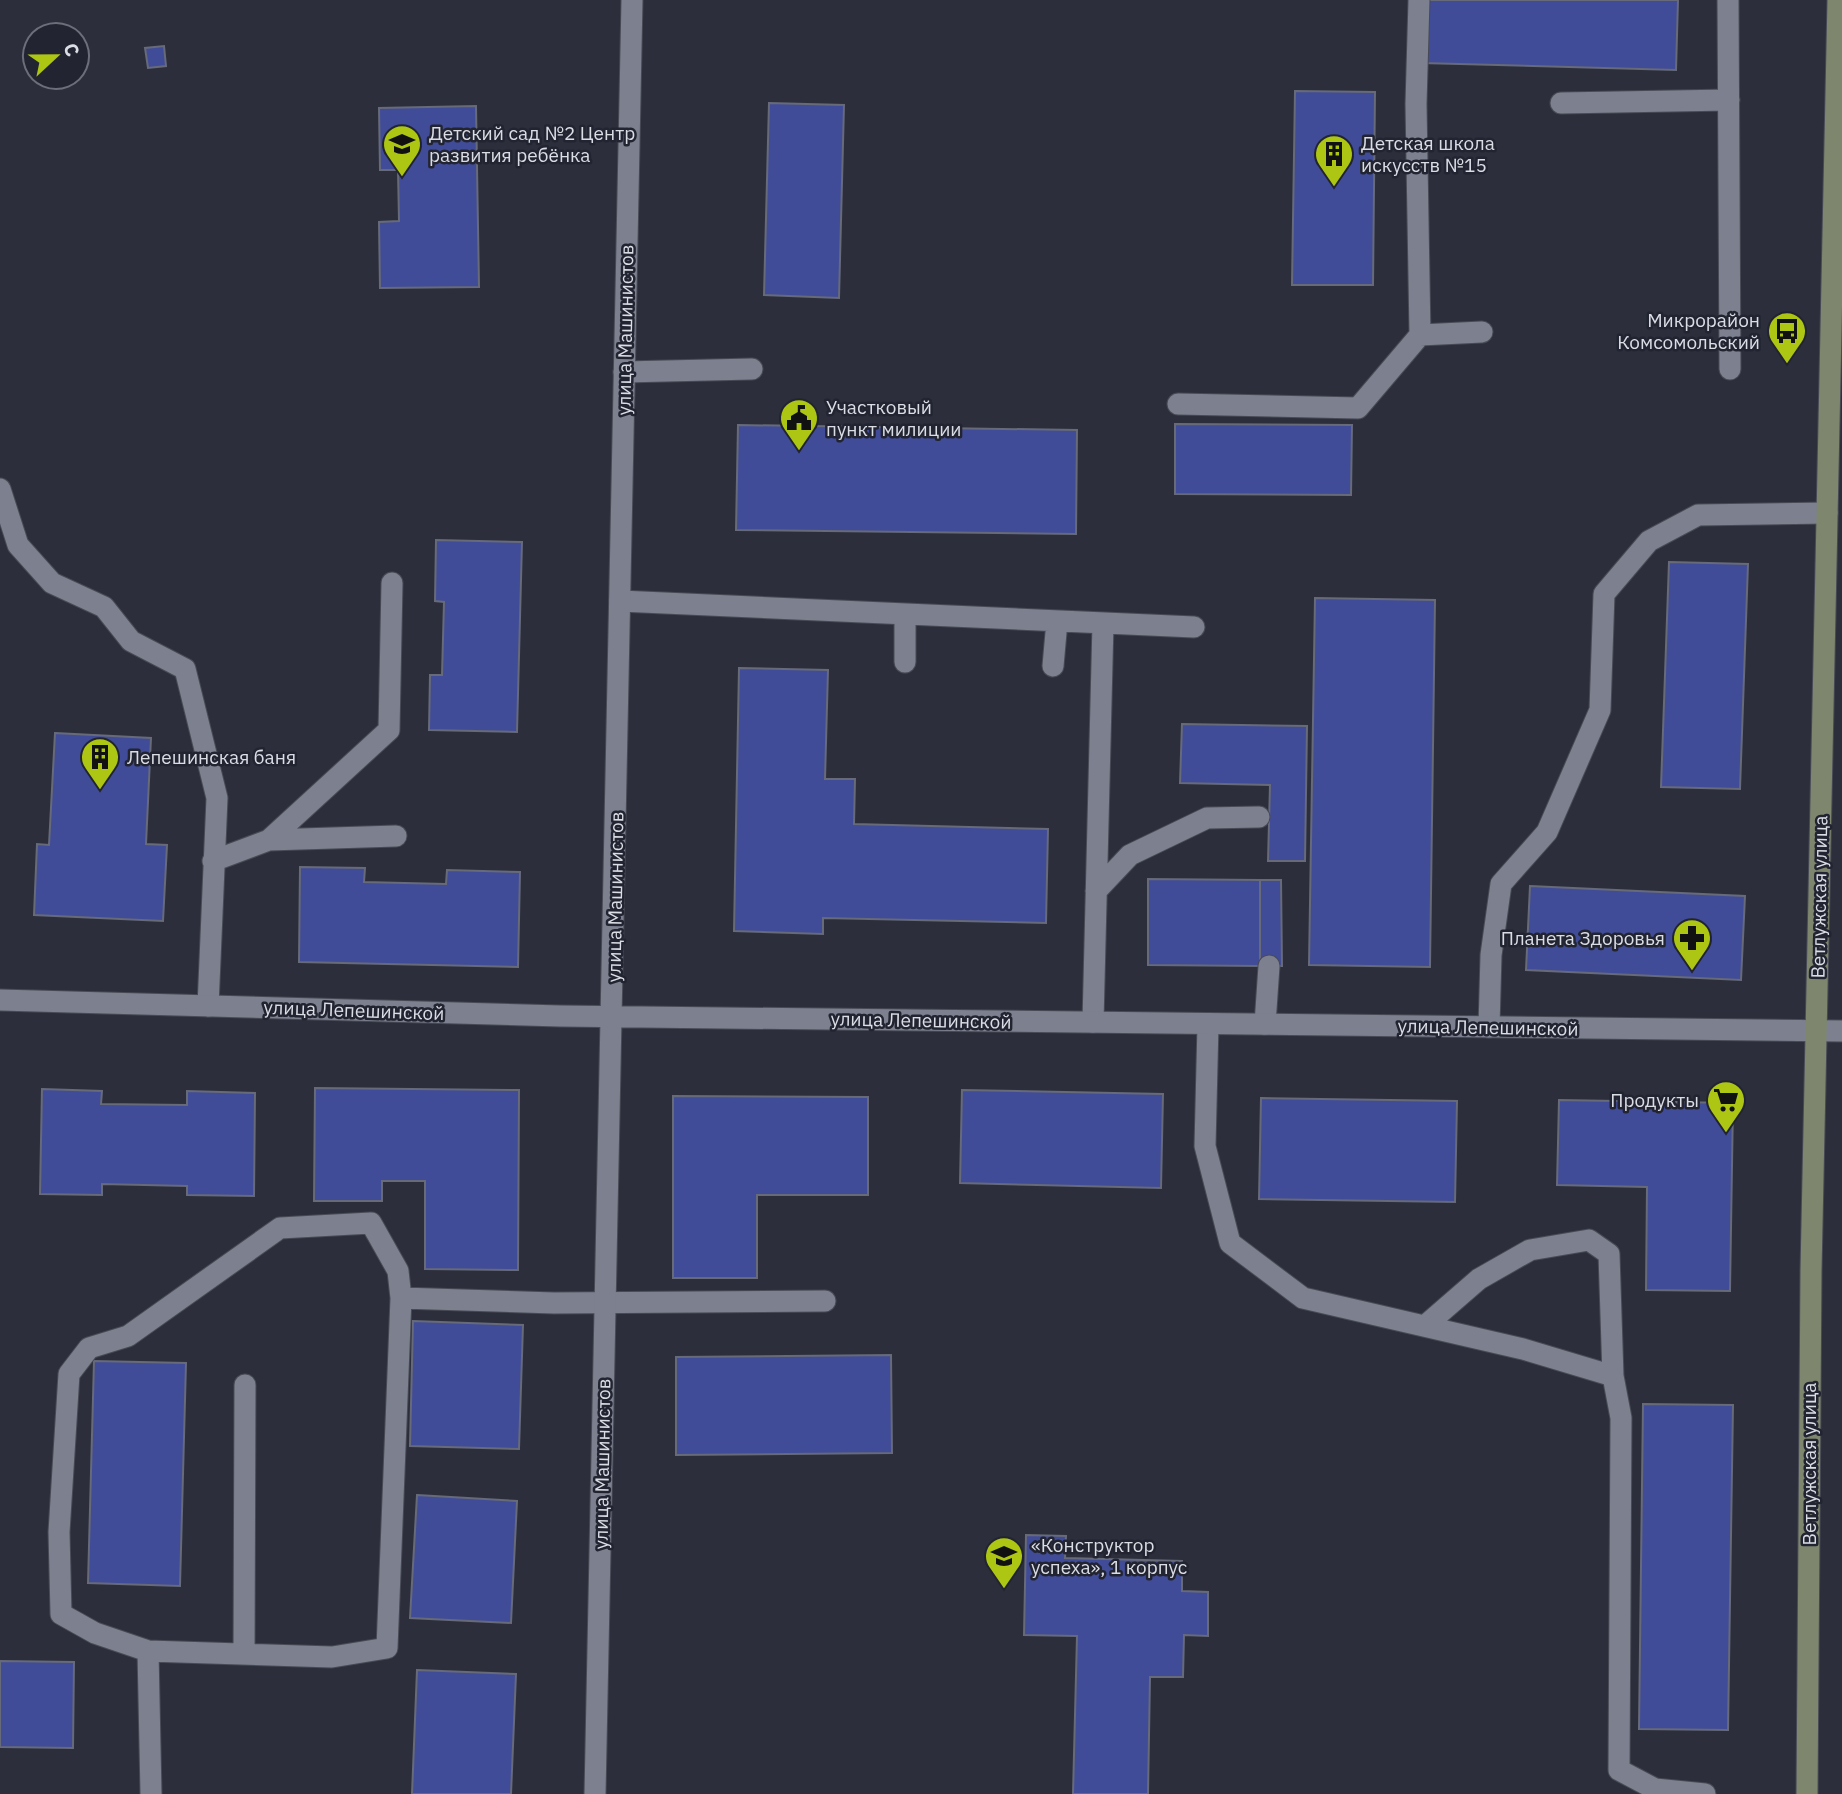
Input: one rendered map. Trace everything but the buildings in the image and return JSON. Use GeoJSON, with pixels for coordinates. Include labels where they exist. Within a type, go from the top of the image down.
{"type":"FeatureCollection","features":[{"type":"Feature","properties":{"kind":"main road","name":"Ветлужская улица"},"geometry":{"type":"LineString","coordinates":[[1807,1794],[1816,1031],[1838,0]]}},
{"type":"Feature","properties":{"kind":"street","name":"улица Машинистов"},"geometry":{"type":"LineString","coordinates":[[595,1794],[632,0]]}},
{"type":"Feature","properties":{"kind":"street"},"geometry":{"type":"LineString","coordinates":[[1178,404],[1358,408],[1420,335],[1416,104],[1419,0]]}},
{"type":"Feature","properties":{"kind":"street"},"geometry":{"type":"LineString","coordinates":[[1728,0],[1730,369]]}},
{"type":"Feature","properties":{"kind":"street"},"geometry":{"type":"LineString","coordinates":[[1560,103],[1729,100]]}},
{"type":"Feature","properties":{"kind":"street"},"geometry":{"type":"LineString","coordinates":[[1420,335],[1482,332]]}},
{"type":"Feature","properties":{"kind":"street"},"geometry":{"type":"LineString","coordinates":[[624,372],[751,369]]}},
{"type":"Feature","properties":{"kind":"street"},"geometry":{"type":"LineString","coordinates":[[0,489],[18,545],[52,583],[104,607],[131,641],[185,668],[217,798],[208,1006]]}},
{"type":"Feature","properties":{"kind":"street"},"geometry":{"type":"LineString","coordinates":[[1489,1027],[1492,956],[1501,884],[1547,832],[1600,710],[1604,594],[1649,541],[1698,515],[1827,513]]}},
{"type":"Feature","properties":{"kind":"street"},"geometry":{"type":"LineString","coordinates":[[270,840],[389,730],[392,583]]}},
{"type":"Feature","properties":{"kind":"street"},"geometry":{"type":"LineString","coordinates":[[620,601],[1194,626]]}},
{"type":"Feature","properties":{"kind":"street"},"geometry":{"type":"LineString","coordinates":[[905,614],[905,662]]}},
{"type":"Feature","properties":{"kind":"street"},"geometry":{"type":"LineString","coordinates":[[1053,666],[1057,621]]}},
{"type":"Feature","properties":{"kind":"street"},"geometry":{"type":"LineString","coordinates":[[1093,1022],[1103,623]]}},
{"type":"Feature","properties":{"kind":"street"},"geometry":{"type":"LineString","coordinates":[[1096,891],[1130,855],[1207,818],[1259,817]]}},
{"type":"Feature","properties":{"kind":"street"},"geometry":{"type":"LineString","coordinates":[[213,861],[270,840],[396,836]]}},
{"type":"Feature","properties":{"kind":"street"},"geometry":{"type":"LineString","coordinates":[[1265,1024],[1269,966]]}},
{"type":"Feature","properties":{"kind":"street","name":"улица Лепешинской"},"geometry":{"type":"LineString","coordinates":[[0,1000],[613,1016],[1842,1031]]}},
{"type":"Feature","properties":{"kind":"street"},"geometry":{"type":"LineString","coordinates":[[1208,1024],[1205,1146],[1230,1243],[1303,1298],[1426,1325],[1613,1376]]}},
{"type":"Feature","properties":{"kind":"street"},"geometry":{"type":"LineString","coordinates":[[371,1223],[398,1271],[401,1298],[387,1648],[332,1657],[148,1651],[94,1633],[61,1614],[59,1532],[69,1374],[89,1349],[128,1336],[280,1227],[371,1223]]}},
{"type":"Feature","properties":{"kind":"street"},"geometry":{"type":"LineString","coordinates":[[1426,1325],[1479,1279],[1530,1250],[1590,1240],[1609,1254],[1613,1376],[1621,1418],[1619,1770],[1655,1789],[1705,1794]]}},
{"type":"Feature","properties":{"kind":"street"},"geometry":{"type":"LineString","coordinates":[[401,1298],[606,1302],[825,1301]]}},
{"type":"Feature","properties":{"kind":"street"},"geometry":{"type":"LineString","coordinates":[[244,1654],[245,1385]]}},
{"type":"Feature","properties":{"kind":"street"},"geometry":{"type":"LineString","coordinates":[[148,1651],[151,1794]]}},
{"type":"Feature","properties":{"kind":"place","name":"Детский сад №2 Центр развития ребёнка"},"geometry":{"type":"Point","coordinates":[402,178]}},
{"type":"Feature","properties":{"kind":"place","name":"Детская школа искусств №15"},"geometry":{"type":"Point","coordinates":[1334,188]}},
{"type":"Feature","properties":{"kind":"place","name":"Микрорайон Комсомольский"},"geometry":{"type":"Point","coordinates":[1787,365]}},
{"type":"Feature","properties":{"kind":"place","name":"Участковый пункт милиции"},"geometry":{"type":"Point","coordinates":[799,452]}},
{"type":"Feature","properties":{"kind":"place","name":"Лепешинская баня"},"geometry":{"type":"Point","coordinates":[100,791]}},
{"type":"Feature","properties":{"kind":"place","name":"Планета Здоровья"},"geometry":{"type":"Point","coordinates":[1692,972]}},
{"type":"Feature","properties":{"kind":"place","name":"Продукты"},"geometry":{"type":"Point","coordinates":[1726,1134]}},
{"type":"Feature","properties":{"kind":"place","name":"«Конструктор успеха», 1 корпус"},"geometry":{"type":"Point","coordinates":[1004,1590]}}]}
